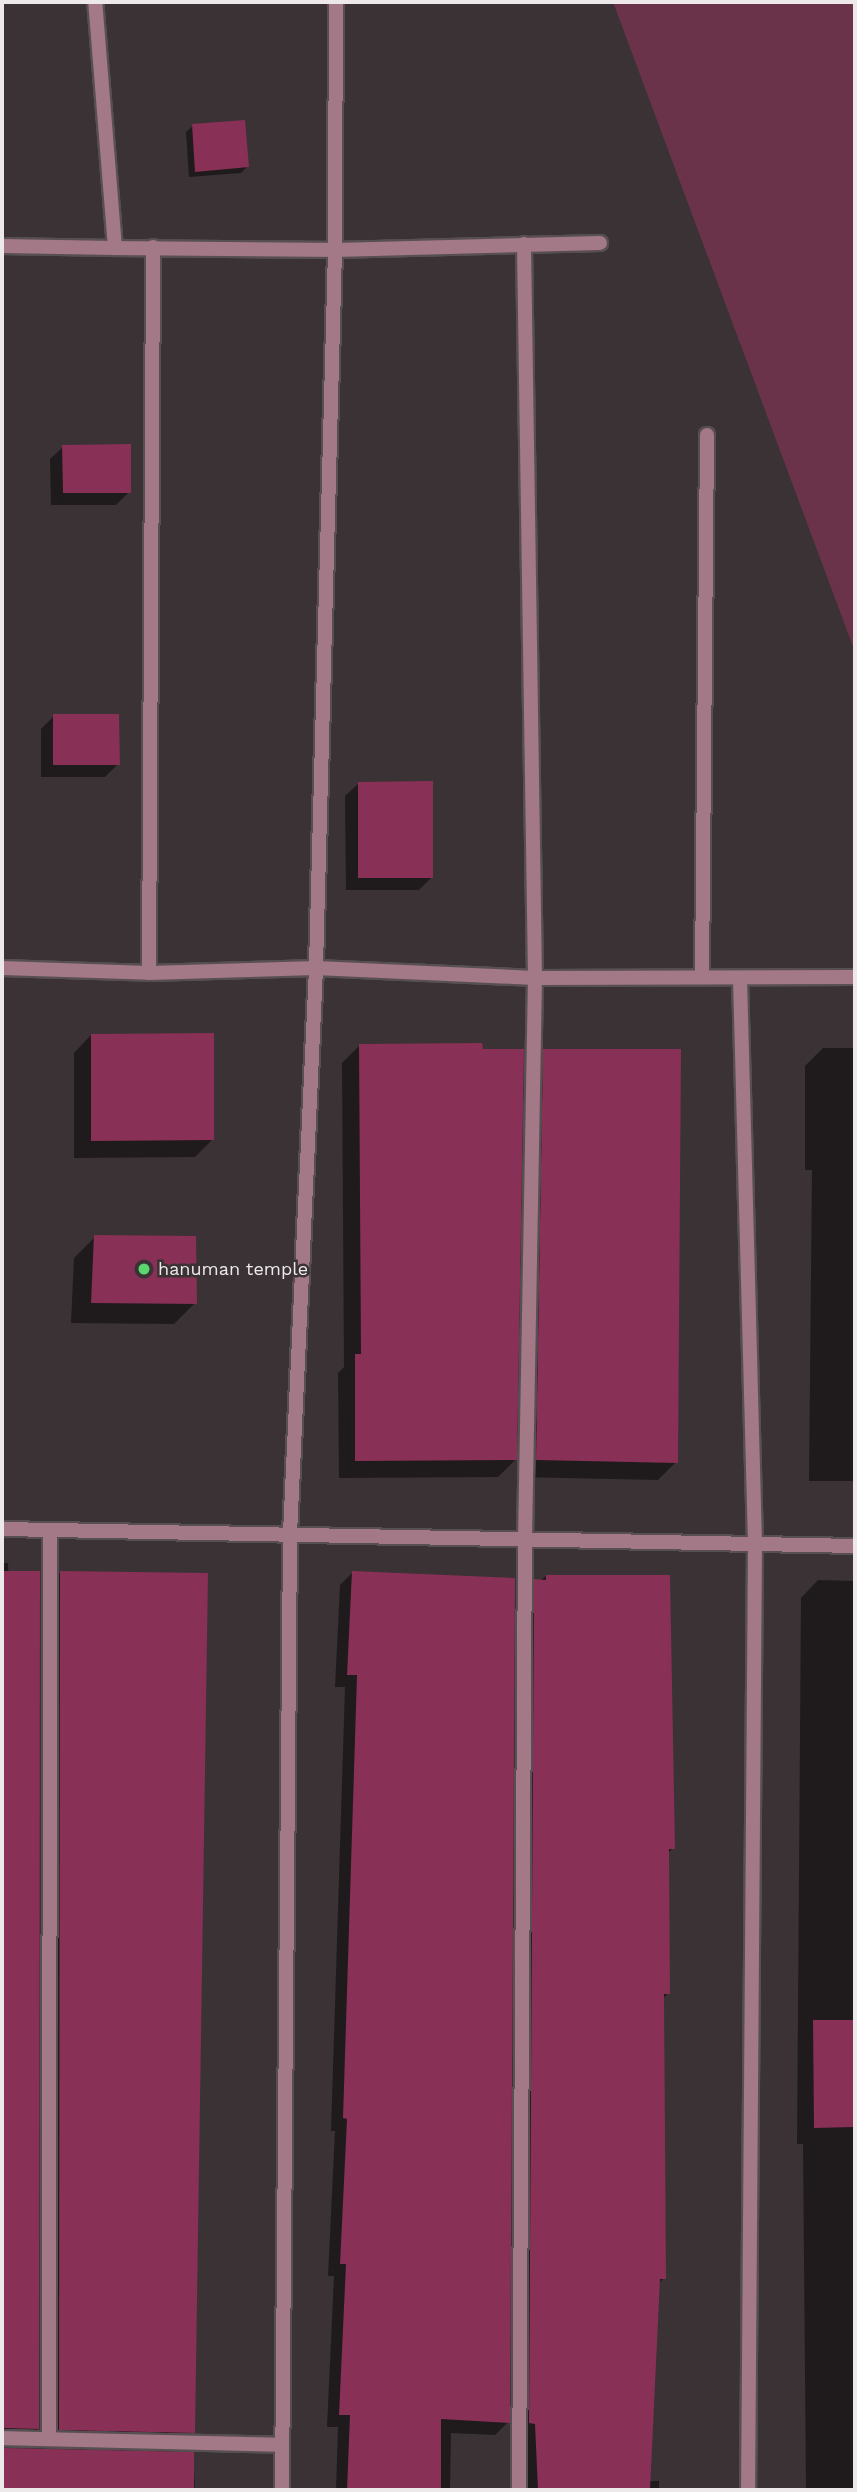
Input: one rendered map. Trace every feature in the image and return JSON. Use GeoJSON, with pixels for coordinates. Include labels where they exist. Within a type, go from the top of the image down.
{"type":"FeatureCollection","features":[{"type":"Feature","properties":{"kind":"street"},"geometry":{"type":"LineString","coordinates":[[95,2],[116,248]]}},
{"type":"Feature","properties":{"kind":"street"},"geometry":{"type":"LineString","coordinates":[[282,2490],[290,1535],[316,968],[335,250],[336,2]]}},
{"type":"Feature","properties":{"kind":"street"},"geometry":{"type":"LineString","coordinates":[[2,246],[335,250],[600,243]]}},
{"type":"Feature","properties":{"kind":"street"},"geometry":{"type":"LineString","coordinates":[[519,2490],[524,1540],[535,978],[524,244]]}},
{"type":"Feature","properties":{"kind":"street"},"geometry":{"type":"LineString","coordinates":[[149,973],[153,247]]}},
{"type":"Feature","properties":{"kind":"street"},"geometry":{"type":"LineString","coordinates":[[702,978],[707,435]]}},
{"type":"Feature","properties":{"kind":"street"},"geometry":{"type":"LineString","coordinates":[[2,968],[149,973],[316,968],[535,978],[855,977]]}},
{"type":"Feature","properties":{"kind":"street"},"geometry":{"type":"LineString","coordinates":[[740,978],[755,1544],[748,2490]]}},
{"type":"Feature","properties":{"kind":"street"},"geometry":{"type":"LineString","coordinates":[[2,1529],[855,1546]]}},
{"type":"Feature","properties":{"kind":"street"},"geometry":{"type":"LineString","coordinates":[[49,2439],[50,1530]]}},
{"type":"Feature","properties":{"kind":"street"},"geometry":{"type":"LineString","coordinates":[[2,2438],[282,2445]]}},
{"type":"Feature","properties":{"kind":"shaded area"},"geometry":{"type":"Polygon","coordinates":[[[613,2],[855,2],[855,652],[613,2]]]}},
{"type":"Feature","properties":{"kind":"building"},"geometry":{"type":"Polygon","coordinates":[[[245,120],[249,167],[195,172],[192,124],[245,120]]]}},
{"type":"Feature","properties":{"kind":"building"},"geometry":{"type":"Polygon","coordinates":[[[131,444],[131,493],[63,493],[62,445],[131,444]]]}},
{"type":"Feature","properties":{"kind":"building"},"geometry":{"type":"Polygon","coordinates":[[[53,714],[119,714],[120,765],[53,765],[53,714]]]}},
{"type":"Feature","properties":{"kind":"building"},"geometry":{"type":"Polygon","coordinates":[[[433,781],[433,878],[358,878],[358,782],[433,781]]]}},
{"type":"Feature","properties":{"kind":"building"},"geometry":{"type":"Polygon","coordinates":[[[214,1033],[214,1140],[91,1141],[91,1034],[214,1033]]]}},
{"type":"Feature","properties":{"kind":"building"},"geometry":{"type":"Polygon","coordinates":[[[482,1043],[483,1049],[524,1049],[517,1460],[355,1461],[355,1354],[361,1354],[359,1044],[482,1043]]]}},
{"type":"Feature","properties":{"kind":"building"},"geometry":{"type":"Polygon","coordinates":[[[543,1049],[681,1049],[678,1463],[536,1460],[543,1049]]]}},
{"type":"Feature","properties":{"kind":"building","name":"hanuman temple"},"geometry":{"type":"Polygon","coordinates":[[[94,1235],[196,1236],[197,1304],[91,1303],[94,1235]]]}},
{"type":"Feature","properties":{"kind":"building"},"geometry":{"type":"Polygon","coordinates":[[[2,1571],[40,1571],[39,2429],[2,2428],[2,1571]]]}},
{"type":"Feature","properties":{"kind":"building"},"geometry":{"type":"Polygon","coordinates":[[[60,1571],[208,1573],[195,2433],[59,2430],[60,1571]]]}},
{"type":"Feature","properties":{"kind":"building"},"geometry":{"type":"Polygon","coordinates":[[[352,1571],[515,1578],[510,2423],[441,2419],[441,2490],[347,2490],[350,2415],[339,2415],[346,2264],[340,2264],[347,2119],[343,2118],[357,1675],[347,1675],[352,1571]]]}},
{"type":"Feature","properties":{"kind":"building"},"geometry":{"type":"Polygon","coordinates":[[[546,1575],[670,1575],[675,1849],[669,1849],[670,1994],[664,1994],[666,2279],[660,2279],[650,2490],[538,2490],[535,2424],[529,2423],[534,1579],[546,1580],[546,1575]]]}},
{"type":"Feature","properties":{"kind":"building"},"geometry":{"type":"Polygon","coordinates":[[[813,2020],[855,2020],[855,2127],[814,2128],[813,2020]]]}},
{"type":"Feature","properties":{"kind":"building"},"geometry":{"type":"Polygon","coordinates":[[[2,2448],[194,2452],[194,2490],[2,2490],[2,2448]]]}},
{"type":"Feature","properties":{"kind":"place","name":"hanuman temple"},"geometry":{"type":"Point","coordinates":[144,1269]}}]}
